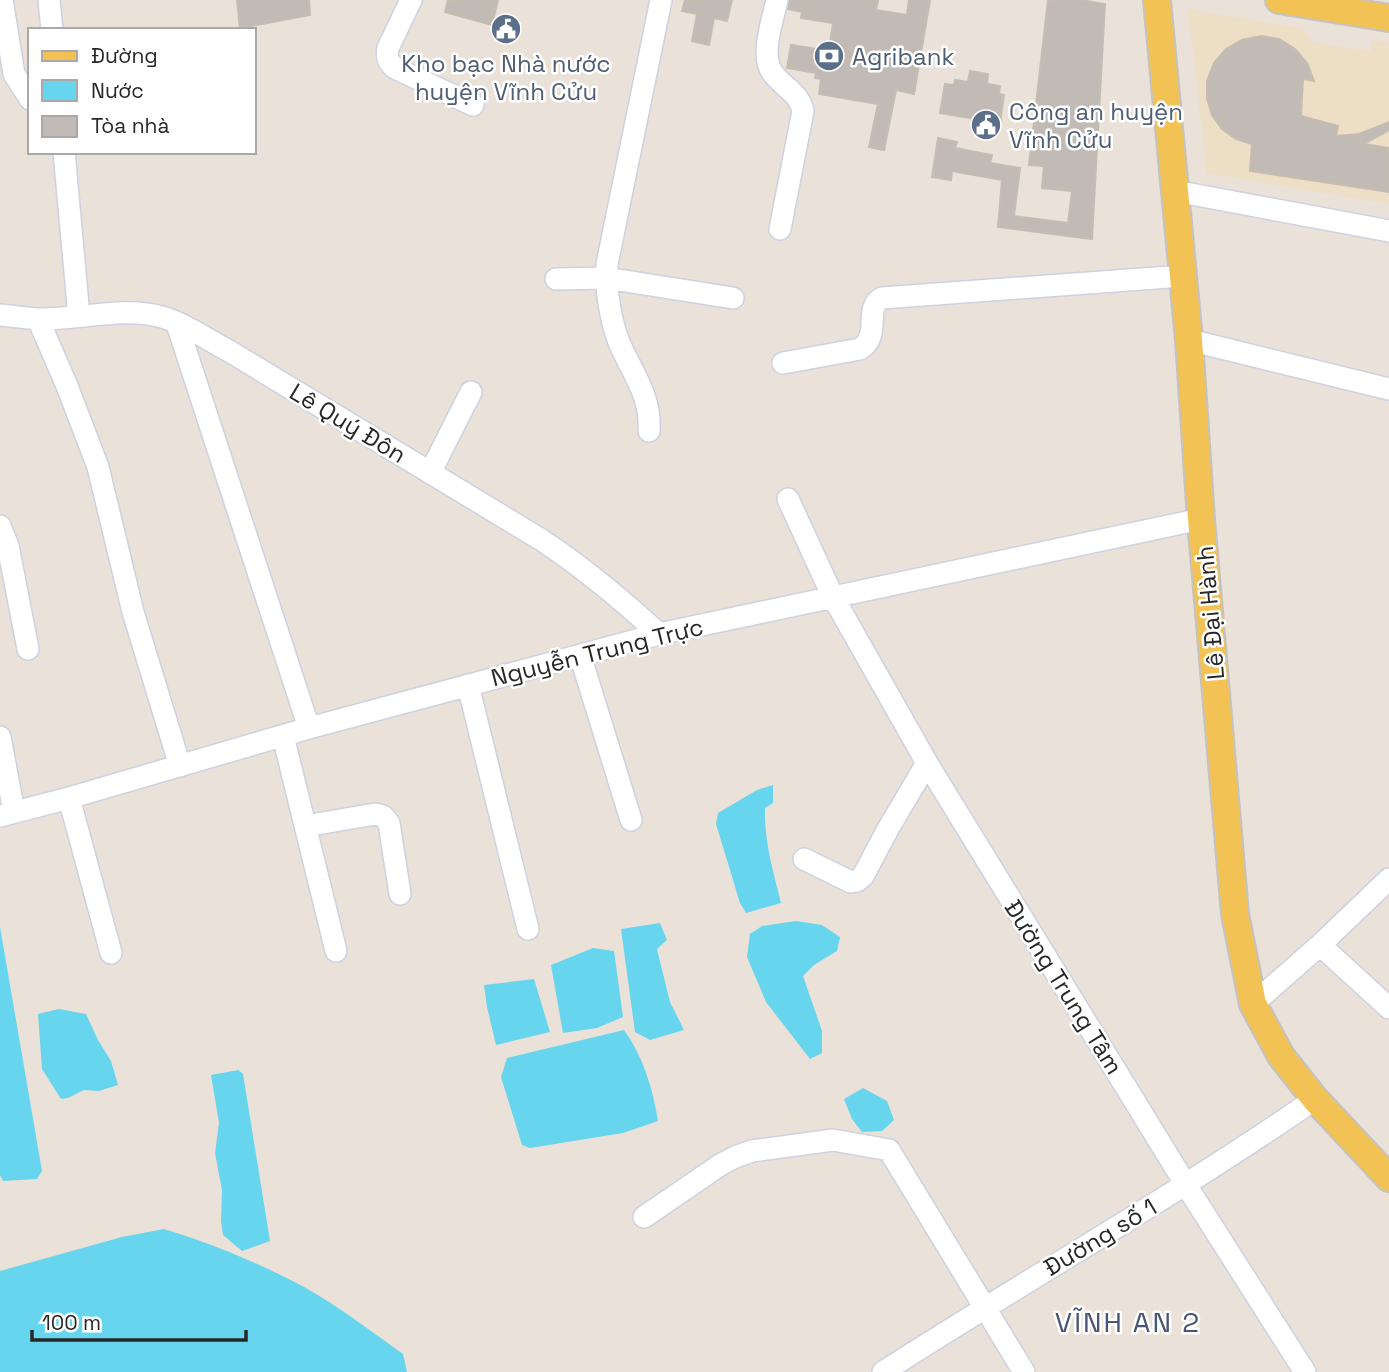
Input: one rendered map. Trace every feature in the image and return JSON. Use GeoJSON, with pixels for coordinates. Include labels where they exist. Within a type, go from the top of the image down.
{"type":"FeatureCollection","features":[{"type":"Feature","properties":{"kind":"main road","name":"Lê Đại Hành"},"geometry":{"type":"LineString","coordinates":[[1157,0],[1189,340],[1201,519],[1235,914],[1253,1004],[1281,1056],[1315,1099],[1389,1178]]}},
{"type":"Feature","properties":{"kind":"main road"},"geometry":{"type":"LineString","coordinates":[[1279,0],[1389,18]]}},
{"type":"Feature","properties":{"kind":"street"},"geometry":{"type":"LineString","coordinates":[[2,0],[14,74],[28,96]]}},
{"type":"Feature","properties":{"kind":"street"},"geometry":{"type":"LineString","coordinates":[[49,0],[52,28]]}},
{"type":"Feature","properties":{"kind":"street"},"geometry":{"type":"LineString","coordinates":[[411,0],[388,48],[388,62],[395,68],[473,105]]}},
{"type":"Feature","properties":{"kind":"street"},"geometry":{"type":"LineString","coordinates":[[649,431],[647,406],[639,380],[615,333],[606,278],[661,0]]}},
{"type":"Feature","properties":{"kind":"street"},"geometry":{"type":"LineString","coordinates":[[777,0],[767,51],[768,61],[772,72],[797,96],[803,111],[780,229]]}},
{"type":"Feature","properties":{"kind":"street"},"geometry":{"type":"LineString","coordinates":[[64,154],[79,316]]}},
{"type":"Feature","properties":{"kind":"street"},"geometry":{"type":"LineString","coordinates":[[1175,191],[1389,231]]}},
{"type":"Feature","properties":{"kind":"street"},"geometry":{"type":"LineString","coordinates":[[783,363],[860,349],[867,345],[871,337],[874,305],[882,298],[1183,276]]}},
{"type":"Feature","properties":{"kind":"street"},"geometry":{"type":"LineString","coordinates":[[556,279],[606,278],[733,298]]}},
{"type":"Feature","properties":{"kind":"street","name":"Lê Quý Đôn"},"geometry":{"type":"LineString","coordinates":[[0,315],[38,319],[112,313],[163,317],[229,351],[540,539],[610,590],[660,634]]}},
{"type":"Feature","properties":{"kind":"street"},"geometry":{"type":"LineString","coordinates":[[38,319],[98,467],[133,612],[180,766]]}},
{"type":"Feature","properties":{"kind":"street"},"geometry":{"type":"LineString","coordinates":[[177,324],[309,728]]}},
{"type":"Feature","properties":{"kind":"street"},"geometry":{"type":"LineString","coordinates":[[1189,340],[1389,389]]}},
{"type":"Feature","properties":{"kind":"street"},"geometry":{"type":"LineString","coordinates":[[430,473],[471,392]]}},
{"type":"Feature","properties":{"kind":"street","name":"Đường Trung Tâm"},"geometry":{"type":"LineString","coordinates":[[788,499],[833,597],[927,763],[1186,1185],[1305,1372]]}},
{"type":"Feature","properties":{"kind":"street","name":"Nguyễn Trung Trực"},"geometry":{"type":"LineString","coordinates":[[7,814],[309,728],[660,634],[1201,519]]}},
{"type":"Feature","properties":{"kind":"street"},"geometry":{"type":"LineString","coordinates":[[0,526],[8,546],[28,649]]}},
{"type":"Feature","properties":{"kind":"street"},"geometry":{"type":"LineString","coordinates":[[580,654],[631,820]]}},
{"type":"Feature","properties":{"kind":"street"},"geometry":{"type":"LineString","coordinates":[[468,685],[528,929]]}},
{"type":"Feature","properties":{"kind":"street"},"geometry":{"type":"LineString","coordinates":[[283,736],[336,951]]}},
{"type":"Feature","properties":{"kind":"street"},"geometry":{"type":"LineString","coordinates":[[0,737],[7,814]]}},
{"type":"Feature","properties":{"kind":"street"},"geometry":{"type":"LineString","coordinates":[[804,859],[851,882],[857,881],[863,876],[927,763]]}},
{"type":"Feature","properties":{"kind":"street"},"geometry":{"type":"LineString","coordinates":[[69,798],[111,953]]}},
{"type":"Feature","properties":{"kind":"street"},"geometry":{"type":"LineString","coordinates":[[305,826],[374,814],[383,816],[390,823],[400,894]]}},
{"type":"Feature","properties":{"kind":"street"},"geometry":{"type":"LineString","coordinates":[[1253,1004],[1320,945],[1389,878]]}},
{"type":"Feature","properties":{"kind":"street"},"geometry":{"type":"LineString","coordinates":[[1320,945],[1389,1007]]}},
{"type":"Feature","properties":{"kind":"street","name":"Đường số 1"},"geometry":{"type":"LineString","coordinates":[[883,1372],[984,1307],[1186,1185],[1315,1099]]}},
{"type":"Feature","properties":{"kind":"street"},"geometry":{"type":"LineString","coordinates":[[644,1217],[720,1165],[752,1151],[832,1140],[889,1150],[1024,1372]]}},
{"type":"Feature","properties":{"kind":"shaded area"},"geometry":{"type":"Polygon","coordinates":[[[1188,9],[1304,29],[1313,42],[1317,43],[1370,51],[1372,40],[1389,43],[1389,204],[1207,173],[1188,9]]]}},
{"type":"Feature","properties":{"kind":"water"},"geometry":{"type":"Polygon","coordinates":[[[773,785],[773,803],[765,808],[765,820],[781,903],[746,913],[740,903],[716,824],[718,813],[757,790],[773,785]]]}},
{"type":"Feature","properties":{"kind":"water"},"geometry":{"type":"Polygon","coordinates":[[[796,921],[822,925],[840,937],[837,951],[814,965],[803,976],[822,1031],[822,1053],[810,1059],[766,1002],[747,957],[750,934],[762,926],[796,921]]]}},
{"type":"Feature","properties":{"kind":"water"},"geometry":{"type":"Polygon","coordinates":[[[660,923],[667,940],[657,949],[670,1002],[684,1030],[650,1040],[635,1032],[621,929],[660,923]]]}},
{"type":"Feature","properties":{"kind":"water"},"geometry":{"type":"Polygon","coordinates":[[[0,927],[42,1171],[37,1179],[3,1181],[0,1175],[0,927]]]}},
{"type":"Feature","properties":{"kind":"water"},"geometry":{"type":"Polygon","coordinates":[[[593,948],[614,951],[623,1017],[597,1028],[563,1033],[551,965],[593,948]]]}},
{"type":"Feature","properties":{"kind":"water"},"geometry":{"type":"Polygon","coordinates":[[[534,979],[550,1032],[496,1045],[484,985],[534,979]]]}},
{"type":"Feature","properties":{"kind":"water"},"geometry":{"type":"Polygon","coordinates":[[[59,1009],[86,1014],[111,1061],[118,1085],[99,1091],[84,1090],[61,1099],[42,1069],[38,1014],[59,1009]]]}},
{"type":"Feature","properties":{"kind":"water"},"geometry":{"type":"Polygon","coordinates":[[[624,1030],[646,1073],[658,1121],[623,1133],[530,1148],[522,1145],[501,1077],[507,1058],[624,1030]]]}},
{"type":"Feature","properties":{"kind":"water"},"geometry":{"type":"Polygon","coordinates":[[[238,1070],[243,1074],[270,1241],[242,1251],[223,1235],[222,1190],[215,1153],[219,1123],[211,1075],[238,1070]]]}},
{"type":"Feature","properties":{"kind":"water"},"geometry":{"type":"Polygon","coordinates":[[[863,1088],[887,1101],[894,1120],[882,1131],[862,1132],[852,1119],[844,1099],[863,1088]]]}},
{"type":"Feature","properties":{"kind":"water"},"geometry":{"type":"Polygon","coordinates":[[[164,1229],[236,1255],[316,1294],[403,1354],[407,1372],[0,1372],[0,1271],[122,1237],[164,1229]]]}},
{"type":"Feature","properties":{"kind":"building"},"geometry":{"type":"Polygon","coordinates":[[[237,0],[309,0],[310,15],[240,28],[237,0]]]}},
{"type":"Feature","properties":{"kind":"building"},"geometry":{"type":"Polygon","coordinates":[[[448,0],[498,0],[492,25],[445,12],[448,0]]]}},
{"type":"Feature","properties":{"kind":"building"},"geometry":{"type":"Polygon","coordinates":[[[685,0],[732,0],[727,21],[714,18],[709,45],[692,41],[697,14],[682,11],[685,0]]]}},
{"type":"Feature","properties":{"kind":"building","name":"Agribank"},"geometry":{"type":"Polygon","coordinates":[[[790,0],[878,0],[876,10],[907,15],[909,0],[930,0],[914,94],[896,90],[884,150],[869,147],[878,104],[819,94],[821,79],[815,78],[816,73],[787,68],[791,45],[829,51],[833,23],[801,18],[802,12],[788,9],[790,0]]]}},
{"type":"Feature","properties":{"kind":"building"},"geometry":{"type":"Polygon","coordinates":[[[1048,0],[1081,0],[1105,4],[1092,239],[998,227],[1002,180],[952,171],[951,180],[932,177],[938,138],[957,142],[955,148],[992,155],[990,163],[1020,168],[1014,216],[1068,223],[1072,191],[1042,188],[1044,166],[1029,165],[1048,0]]]}},
{"type":"Feature","properties":{"kind":"building"},"geometry":{"type":"Polygon","coordinates":[[[1261,36],[1279,39],[1295,49],[1307,63],[1314,81],[1303,79],[1301,116],[1338,126],[1336,136],[1359,134],[1389,122],[1389,130],[1364,144],[1389,148],[1389,192],[1250,171],[1252,144],[1236,139],[1222,129],[1212,115],[1207,98],[1207,81],[1214,63],[1226,49],[1242,40],[1261,36]]]}},
{"type":"Feature","properties":{"kind":"building"},"geometry":{"type":"Polygon","coordinates":[[[970,71],[988,74],[987,84],[1000,86],[999,94],[1004,95],[1000,123],[940,113],[945,84],[954,85],[955,80],[968,82],[970,71]]]}},
{"type":"Feature","properties":{"kind":"place","name":"Kho bạc Nhà nước huyện Vĩnh Cửu"},"geometry":{"type":"Point","coordinates":[506,29]}},
{"type":"Feature","properties":{"kind":"place","name":"Agribank"},"geometry":{"type":"Point","coordinates":[829,56]}},
{"type":"Feature","properties":{"kind":"place","name":"Công an huyện Vĩnh Cửu"},"geometry":{"type":"Point","coordinates":[986,125]}},
{"type":"Feature","properties":{"kind":"district","name":"VĨNH AN 2"},"geometry":{"type":"Point","coordinates":[1128,1322]}}]}
